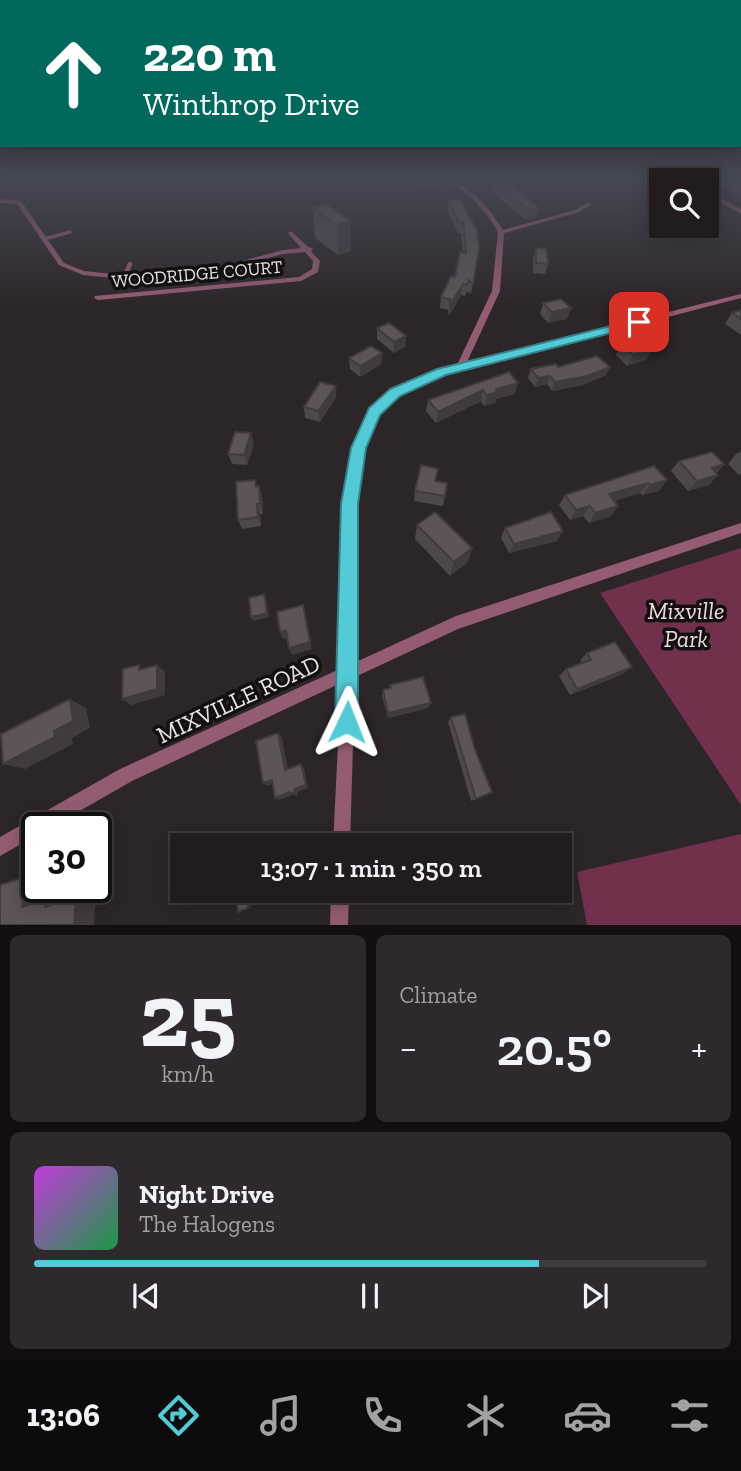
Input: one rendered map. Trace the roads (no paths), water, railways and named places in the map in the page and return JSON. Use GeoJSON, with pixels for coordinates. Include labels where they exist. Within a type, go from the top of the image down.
{"type":"FeatureCollection","features":[{"type":"Feature","properties":{"kind":"street","name":"WOODRIDGE COURT"},"geometry":{"type":"LineString","coordinates":[[32,221],[56,258],[69,268],[100,275],[220,269],[283,252],[310,250]]}},
{"type":"Feature","properties":{"kind":"street"},"geometry":{"type":"LineString","coordinates":[[460,367],[495,291],[501,232],[495,221]]}},
{"type":"Feature","properties":{"kind":"street"},"geometry":{"type":"LineString","coordinates":[[501,232],[540,221]]}},
{"type":"Feature","properties":{"kind":"street","name":"WOODRIDGE COURT"},"geometry":{"type":"LineString","coordinates":[[98,298],[297,280],[315,270],[317,261],[310,250],[291,233]]}},
{"type":"Feature","properties":{"kind":"street"},"geometry":{"type":"LineString","coordinates":[[342,833],[349,673],[350,504],[359,448],[374,412],[395,392],[420,380],[460,367],[741,296]]}},
{"type":"Feature","properties":{"kind":"street","name":"MIXVILLE ROAD"},"geometry":{"type":"LineString","coordinates":[[0,847],[126,775],[456,623],[741,528]]}},
{"type":"Feature","properties":{"kind":"street"},"geometry":{"type":"LineString","coordinates":[[339,925],[340,903]]}},
{"type":"Feature","properties":{"kind":"lane"},"geometry":{"type":"LineString","coordinates":[[44,239],[69,232]]}},
{"type":"Feature","properties":{"kind":"lane"},"geometry":{"type":"LineString","coordinates":[[125,275],[130,264]]}},
{"type":"Feature","properties":{"kind":"park label","name":"Mixville Park"},"geometry":{"type":"Point","coordinates":[686,624]}}]}
